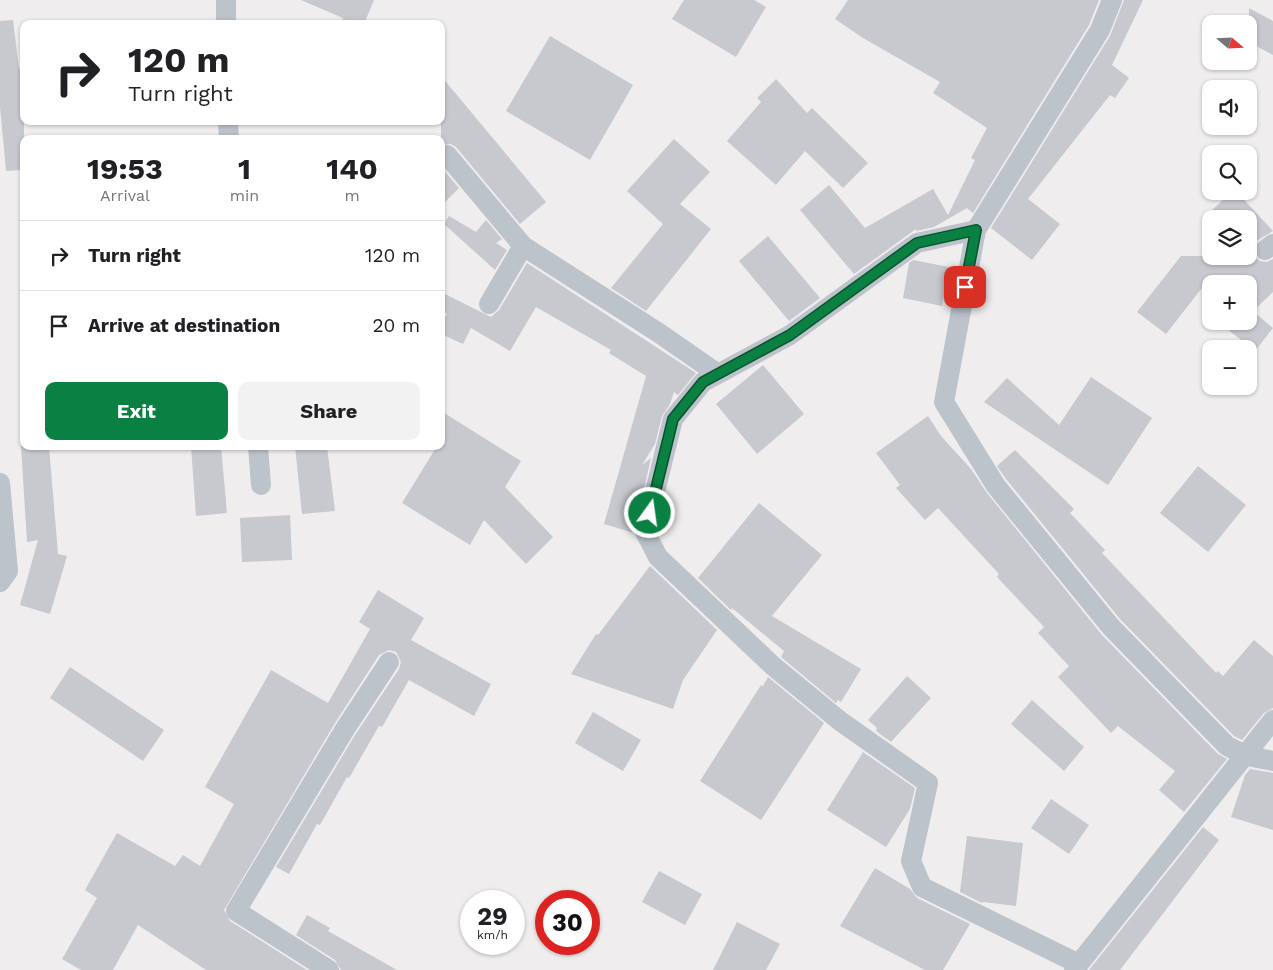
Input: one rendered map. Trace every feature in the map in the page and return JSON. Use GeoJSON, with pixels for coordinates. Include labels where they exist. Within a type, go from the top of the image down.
{"type":"FeatureCollection","features":[{"type":"Feature","properties":{"kind":"street"},"geometry":{"type":"LineString","coordinates":[[226,0],[226,20]]}},
{"type":"Feature","properties":{"kind":"street"},"geometry":{"type":"LineString","coordinates":[[1112,0],[1100,30],[976,230],[944,402],[996,486],[1110,627],[1226,746],[1246,756],[1273,761]]}},
{"type":"Feature","properties":{"kind":"street"},"geometry":{"type":"LineString","coordinates":[[447,155],[523,246],[651,328],[718,374]]}},
{"type":"Feature","properties":{"kind":"street"},"geometry":{"type":"LineString","coordinates":[[976,230],[917,243],[790,335],[703,382],[673,419],[645,532],[658,557],[773,666],[840,720],[928,783],[911,861],[922,887],[1077,967],[1273,720]]}},
{"type":"Feature","properties":{"kind":"street"},"geometry":{"type":"LineString","coordinates":[[489,304],[523,246]]}},
{"type":"Feature","properties":{"kind":"street"},"geometry":{"type":"LineString","coordinates":[[258,450],[261,485]]}},
{"type":"Feature","properties":{"kind":"street"},"geometry":{"type":"LineString","coordinates":[[0,483],[8,571],[0,582]]}},
{"type":"Feature","properties":{"kind":"street"},"geometry":{"type":"LineString","coordinates":[[329,970],[236,911],[345,729],[389,662]]}},
{"type":"Feature","properties":{"kind":"building"},"geometry":{"type":"Polygon","coordinates":[[[301,0],[374,0],[366,20],[342,20],[343,18],[301,0]]]}},
{"type":"Feature","properties":{"kind":"building"},"geometry":{"type":"Polygon","coordinates":[[[684,0],[754,0],[766,7],[736,57],[672,19],[684,0]]]}},
{"type":"Feature","properties":{"kind":"building"},"geometry":{"type":"Polygon","coordinates":[[[848,0],[1099,0],[1089,25],[973,213],[967,208],[934,227],[916,231],[916,229],[854,274],[800,210],[829,185],[865,228],[933,189],[948,215],[975,160],[971,158],[987,128],[933,93],[940,82],[863,38],[835,19],[848,0]]]}},
{"type":"Feature","properties":{"kind":"building"},"geometry":{"type":"Polygon","coordinates":[[[1124,0],[1143,0],[1112,65],[1129,78],[1115,98],[1110,95],[1028,199],[1060,224],[1032,260],[991,228],[1110,36],[1124,0]]]}},
{"type":"Feature","properties":{"kind":"building"},"geometry":{"type":"Polygon","coordinates":[[[1249,8],[1273,21],[1273,55],[1258,47],[1258,15],[1249,15],[1249,8]]]}},
{"type":"Feature","properties":{"kind":"building"},"geometry":{"type":"Polygon","coordinates":[[[13,20],[20,69],[20,125],[24,125],[24,135],[20,135],[20,170],[6,171],[0,107],[0,21],[13,20]]]}},
{"type":"Feature","properties":{"kind":"building"},"geometry":{"type":"Polygon","coordinates":[[[550,36],[633,85],[590,160],[506,111],[550,36]]]}},
{"type":"Feature","properties":{"kind":"building"},"geometry":{"type":"Polygon","coordinates":[[[776,79],[807,113],[812,108],[868,163],[843,188],[805,151],[776,185],[727,141],[761,102],[757,98],[776,79]]]}},
{"type":"Feature","properties":{"kind":"building"},"geometry":{"type":"Polygon","coordinates":[[[445,81],[546,202],[520,224],[456,147],[451,144],[445,145],[445,135],[441,135],[441,125],[445,125],[445,81]]]}},
{"type":"Feature","properties":{"kind":"building"},"geometry":{"type":"Polygon","coordinates":[[[674,139],[710,172],[680,204],[711,229],[646,311],[611,288],[663,224],[627,191],[674,139]]]}},
{"type":"Feature","properties":{"kind":"building"},"geometry":{"type":"Polygon","coordinates":[[[445,172],[459,188],[445,202],[445,172]]]}},
{"type":"Feature","properties":{"kind":"building"},"geometry":{"type":"Polygon","coordinates":[[[1223,200],[1244,200],[1254,210],[1212,210],[1223,200]]]}},
{"type":"Feature","properties":{"kind":"building"},"geometry":{"type":"Polygon","coordinates":[[[1257,214],[1273,231],[1257,242],[1257,214]]]}},
{"type":"Feature","properties":{"kind":"building"},"geometry":{"type":"Polygon","coordinates":[[[449,216],[476,232],[486,220],[502,239],[496,243],[507,250],[495,270],[445,225],[449,216]]]}},
{"type":"Feature","properties":{"kind":"building"},"geometry":{"type":"Polygon","coordinates":[[[768,236],[820,298],[789,321],[739,261],[768,236]]]}},
{"type":"Feature","properties":{"kind":"building"},"geometry":{"type":"Polygon","coordinates":[[[1181,256],[1202,256],[1202,265],[1257,265],[1257,259],[1267,262],[1273,259],[1273,292],[1257,307],[1257,275],[1202,275],[1202,288],[1166,334],[1137,312],[1181,256]]]}},
{"type":"Feature","properties":{"kind":"building"},"geometry":{"type":"Polygon","coordinates":[[[913,260],[949,267],[942,306],[903,298],[909,263],[913,260]]]}},
{"type":"Feature","properties":{"kind":"building"},"geometry":{"type":"Polygon","coordinates":[[[527,263],[696,373],[678,395],[674,392],[670,404],[662,416],[655,444],[642,465],[651,458],[634,533],[604,524],[646,376],[609,353],[611,350],[536,307],[510,351],[471,328],[463,344],[445,336],[445,318],[447,314],[445,313],[445,294],[491,317],[499,310],[527,263]]]}},
{"type":"Feature","properties":{"kind":"building"},"geometry":{"type":"Polygon","coordinates":[[[1257,314],[1273,328],[1257,348],[1257,340],[1241,340],[1228,330],[1257,330],[1257,314]]]}},
{"type":"Feature","properties":{"kind":"building"},"geometry":{"type":"Polygon","coordinates":[[[763,365],[804,414],[757,454],[716,404],[763,365]]]}},
{"type":"Feature","properties":{"kind":"building"},"geometry":{"type":"Polygon","coordinates":[[[1091,377],[1152,418],[1108,485],[984,402],[1007,378],[1059,425],[1091,377]]]}},
{"type":"Feature","properties":{"kind":"building"},"geometry":{"type":"Polygon","coordinates":[[[445,414],[521,461],[505,487],[553,537],[526,564],[484,520],[470,545],[402,503],[435,450],[445,450],[445,414]]]}},
{"type":"Feature","properties":{"kind":"building"},"geometry":{"type":"Polygon","coordinates":[[[928,416],[941,436],[971,469],[987,493],[1102,635],[1218,754],[1227,759],[1184,812],[1159,790],[1175,771],[1118,726],[1111,733],[1058,677],[1069,666],[1038,633],[1044,627],[997,577],[999,574],[938,508],[925,520],[896,488],[900,485],[876,453],[928,416]]]}},
{"type":"Feature","properties":{"kind":"building"},"geometry":{"type":"Polygon","coordinates":[[[21,450],[49,450],[58,554],[67,556],[50,614],[20,605],[38,540],[27,542],[21,450]]]}},
{"type":"Feature","properties":{"kind":"building"},"geometry":{"type":"Polygon","coordinates":[[[191,450],[221,450],[227,513],[196,516],[191,450]]]}},
{"type":"Feature","properties":{"kind":"building"},"geometry":{"type":"Polygon","coordinates":[[[295,450],[327,450],[335,511],[302,514],[295,450]]]}},
{"type":"Feature","properties":{"kind":"building"},"geometry":{"type":"Polygon","coordinates":[[[1015,450],[1074,509],[1070,513],[1105,550],[1102,553],[1216,673],[1218,671],[1223,676],[1254,640],[1273,656],[1273,708],[1264,713],[1242,740],[1234,736],[1120,619],[1006,479],[997,466],[1015,450]]]}},
{"type":"Feature","properties":{"kind":"building"},"geometry":{"type":"Polygon","coordinates":[[[1198,466],[1246,505],[1208,552],[1160,513],[1198,466]]]}},
{"type":"Feature","properties":{"kind":"building"},"geometry":{"type":"Polygon","coordinates":[[[759,503],[822,555],[772,616],[861,669],[841,702],[838,700],[836,703],[781,657],[784,651],[732,608],[731,610],[698,578],[759,503]]]}},
{"type":"Feature","properties":{"kind":"building"},"geometry":{"type":"Polygon","coordinates":[[[290,515],[292,560],[242,562],[240,518],[290,515]]]}},
{"type":"Feature","properties":{"kind":"building"},"geometry":{"type":"Polygon","coordinates":[[[650,566],[717,630],[683,680],[673,709],[571,674],[596,634],[598,635],[650,566]]]}},
{"type":"Feature","properties":{"kind":"building"},"geometry":{"type":"Polygon","coordinates":[[[378,590],[424,618],[411,640],[491,684],[474,716],[409,680],[382,727],[379,726],[349,778],[347,777],[320,825],[317,824],[289,874],[276,867],[355,735],[399,669],[401,662],[396,652],[389,650],[379,655],[335,723],[224,910],[230,921],[307,970],[206,970],[138,925],[113,970],[81,970],[62,959],[97,898],[85,890],[117,833],[175,866],[183,855],[200,866],[234,804],[205,787],[271,670],[328,703],[370,629],[359,622],[378,590]]]}},
{"type":"Feature","properties":{"kind":"building"},"geometry":{"type":"Polygon","coordinates":[[[70,667],[164,730],[143,761],[50,698],[70,667]]]}},
{"type":"Feature","properties":{"kind":"building"},"geometry":{"type":"Polygon","coordinates":[[[907,676],[931,698],[891,742],[876,731],[877,728],[868,720],[907,676]]]}},
{"type":"Feature","properties":{"kind":"building"},"geometry":{"type":"Polygon","coordinates":[[[768,677],[824,723],[761,820],[700,781],[768,677]]]}},
{"type":"Feature","properties":{"kind":"building"},"geometry":{"type":"Polygon","coordinates":[[[1032,700],[1084,747],[1064,771],[1011,724],[1032,700]]]}},
{"type":"Feature","properties":{"kind":"building"},"geometry":{"type":"Polygon","coordinates":[[[593,712],[641,740],[623,771],[575,743],[593,712]]]}},
{"type":"Feature","properties":{"kind":"building"},"geometry":{"type":"Polygon","coordinates":[[[863,752],[915,788],[910,809],[886,847],[827,810],[863,752]]]}},
{"type":"Feature","properties":{"kind":"building"},"geometry":{"type":"Polygon","coordinates":[[[1250,769],[1273,773],[1273,830],[1231,817],[1245,775],[1250,769]]]}},
{"type":"Feature","properties":{"kind":"building"},"geometry":{"type":"Polygon","coordinates":[[[1051,799],[1089,825],[1069,854],[1031,828],[1051,799]]]}},
{"type":"Feature","properties":{"kind":"building"},"geometry":{"type":"Polygon","coordinates":[[[1203,827],[1219,840],[1120,970],[1089,970],[1203,827]]]}},
{"type":"Feature","properties":{"kind":"building"},"geometry":{"type":"Polygon","coordinates":[[[967,836],[1023,843],[1016,906],[982,903],[960,892],[967,836]]]}},
{"type":"Feature","properties":{"kind":"building"},"geometry":{"type":"Polygon","coordinates":[[[875,868],[910,889],[917,898],[970,924],[943,970],[925,970],[840,926],[875,868]]]}},
{"type":"Feature","properties":{"kind":"building"},"geometry":{"type":"Polygon","coordinates":[[[659,871],[702,894],[685,925],[642,902],[659,871]]]}},
{"type":"Feature","properties":{"kind":"building"},"geometry":{"type":"Polygon","coordinates":[[[307,915],[330,928],[328,931],[397,970],[341,970],[335,960],[296,935],[307,915]]]}},
{"type":"Feature","properties":{"kind":"building"},"geometry":{"type":"Polygon","coordinates":[[[737,922],[780,944],[766,970],[713,970],[737,922]]]}},
{"type":"Feature","properties":{"kind":"route"},"geometry":{"type":"LineString","coordinates":[[650,513],[673,419],[703,382],[790,335],[917,243],[976,230],[965,287]]}}]}
